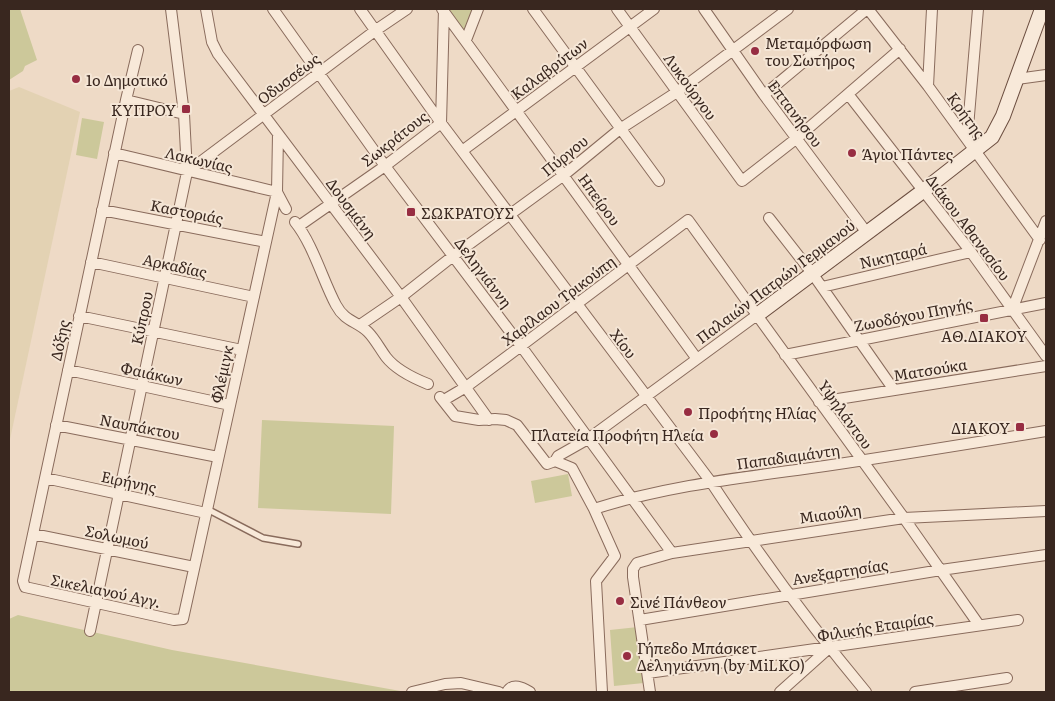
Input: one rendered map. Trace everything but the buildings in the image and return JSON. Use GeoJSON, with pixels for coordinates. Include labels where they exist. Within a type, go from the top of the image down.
{"type":"FeatureCollection","features":[{"type":"Feature","properties":{"kind":"street","name":"Κύπρου"},"geometry":{"type":"LineString","coordinates":[[90,631],[187,172],[184,114],[171,9]]}},
{"type":"Feature","properties":{"kind":"street","name":"Δουσμάνη"},"geometry":{"type":"LineString","coordinates":[[206,9],[212,42],[218,54],[401,297],[489,420]]}},
{"type":"Feature","properties":{"kind":"street","name":"Δεληγιάννη"},"geometry":{"type":"LineString","coordinates":[[273,9],[385,166],[521,346],[672,553]]}},
{"type":"Feature","properties":{"kind":"street","name":"Χίου"},"geometry":{"type":"LineString","coordinates":[[360,9],[440,123],[711,482],[749,540],[788,594],[829,648],[866,692]]}},
{"type":"Feature","properties":{"kind":"street","name":"Οδυσσέως"},"geometry":{"type":"LineString","coordinates":[[187,172],[376,30],[408,9]]}},
{"type":"Feature","properties":{"kind":"street"},"geometry":{"type":"LineString","coordinates":[[466,40],[478,9]]}},
{"type":"Feature","properties":{"kind":"street"},"geometry":{"type":"LineString","coordinates":[[533,9],[659,181]]}},
{"type":"Feature","properties":{"kind":"street","name":"Λυκούργου"},"geometry":{"type":"LineString","coordinates":[[616,9],[742,181],[797,138]]}},
{"type":"Feature","properties":{"kind":"street","name":"Καλαβρύτων"},"geometry":{"type":"LineString","coordinates":[[462,151],[575,66],[631,28],[654,9]]}},
{"type":"Feature","properties":{"kind":"street","name":"Επτανήσου"},"geometry":{"type":"LineString","coordinates":[[704,9],[764,95],[867,233]]}},
{"type":"Feature","properties":{"kind":"street","name":"Πύργου"},"geometry":{"type":"LineString","coordinates":[[360,325],[401,297],[453,256],[564,175],[620,129],[677,92],[788,9]]}},
{"type":"Feature","properties":{"kind":"street"},"geometry":{"type":"LineString","coordinates":[[764,95],[867,9]]}},
{"type":"Feature","properties":{"kind":"street","name":"Κρήτης"},"geometry":{"type":"LineString","coordinates":[[867,9],[900,49],[1043,240]]}},
{"type":"Feature","properties":{"kind":"street"},"geometry":{"type":"LineString","coordinates":[[928,86],[932,9]]}},
{"type":"Feature","properties":{"kind":"street"},"geometry":{"type":"LineString","coordinates":[[971,144],[978,9]]}},
{"type":"Feature","properties":{"kind":"street","name":"Παλαιών Πατρών Γερμανού"},"geometry":{"type":"LineString","coordinates":[[555,461],[558,456],[588,439],[923,192],[971,144],[992,137],[1003,116],[1042,9]]}},
{"type":"Feature","properties":{"kind":"street","name":"Ηπείρου"},"geometry":{"type":"LineString","coordinates":[[444,10],[697,359]]}},
{"type":"Feature","properties":{"kind":"street","name":"Σωκράτους"},"geometry":{"type":"LineString","coordinates":[[360,325],[352,323],[336,306],[297,224],[331,205],[440,123],[444,10]]}},
{"type":"Feature","properties":{"kind":"street"},"geometry":{"type":"LineString","coordinates":[[797,138],[900,49]]}},
{"type":"Feature","properties":{"kind":"street","name":"Δόξης"},"geometry":{"type":"LineString","coordinates":[[23,585],[79,316],[138,50]]}},
{"type":"Feature","properties":{"kind":"street"},"geometry":{"type":"LineString","coordinates":[[1017,79],[1046,75]]}},
{"type":"Feature","properties":{"kind":"street","name":"Διάκου Αθανασίου"},"geometry":{"type":"LineString","coordinates":[[848,94],[971,252],[1046,356]]}},
{"type":"Feature","properties":{"kind":"street"},"geometry":{"type":"LineString","coordinates":[[126,100],[184,114]]}},
{"type":"Feature","properties":{"kind":"street","name":"Φλέμιγκ"},"geometry":{"type":"LineString","coordinates":[[183,619],[276,192],[278,134]]}},
{"type":"Feature","properties":{"kind":"street","name":"Λακωνίας"},"geometry":{"type":"LineString","coordinates":[[114,154],[276,192]]}},
{"type":"Feature","properties":{"kind":"street"},"geometry":{"type":"LineString","coordinates":[[276,192],[286,209]]}},
{"type":"Feature","properties":{"kind":"street","name":"Καστοριάς"},"geometry":{"type":"LineString","coordinates":[[102,210],[266,242]]}},
{"type":"Feature","properties":{"kind":"street"},"geometry":{"type":"LineString","coordinates":[[769,218],[812,273],[894,390]]}},
{"type":"Feature","properties":{"kind":"street","name":"Χαρίλαου Τρικούπη"},"geometry":{"type":"LineString","coordinates":[[489,420],[455,416],[442,399],[466,387],[688,220]]}},
{"type":"Feature","properties":{"kind":"street","name":"Υψηλάντου"},"geometry":{"type":"LineString","coordinates":[[688,220],[979,624]]}},
{"type":"Feature","properties":{"kind":"street"},"geometry":{"type":"LineString","coordinates":[[1012,310],[1043,240],[1046,221]]}},
{"type":"Feature","properties":{"kind":"street","name":"Νικηταρά"},"geometry":{"type":"LineString","coordinates":[[822,287],[971,252]]}},
{"type":"Feature","properties":{"kind":"street","name":"Αρκαδίας"},"geometry":{"type":"LineString","coordinates":[[91,262],[254,297]]}},
{"type":"Feature","properties":{"kind":"street","name":"Ζωοδόχου Πηγής"},"geometry":{"type":"LineString","coordinates":[[785,355],[1046,303]]}},
{"type":"Feature","properties":{"kind":"street"},"geometry":{"type":"LineString","coordinates":[[79,316],[242,350]]}},
{"type":"Feature","properties":{"kind":"street"},"geometry":{"type":"LineString","coordinates":[[360,325],[368,332],[387,359],[399,369],[428,384]]}},
{"type":"Feature","properties":{"kind":"street","name":"Ματσούκα"},"geometry":{"type":"LineString","coordinates":[[819,402],[1046,366]]}},
{"type":"Feature","properties":{"kind":"street","name":"Φαιάκων"},"geometry":{"type":"LineString","coordinates":[[68,370],[230,405]]}},
{"type":"Feature","properties":{"kind":"street"},"geometry":{"type":"LineString","coordinates":[[489,420],[506,420],[517,425],[547,464],[555,461],[572,468],[594,508],[616,556],[596,582],[602,692]]}},
{"type":"Feature","properties":{"kind":"street","name":"Ναυπάκτου"},"geometry":{"type":"LineString","coordinates":[[56,425],[218,457]]}},
{"type":"Feature","properties":{"kind":"street","name":"Παπαδιαμάντη"},"geometry":{"type":"LineString","coordinates":[[594,508],[632,496],[711,482],[861,461],[1046,431]]}},
{"type":"Feature","properties":{"kind":"street","name":"Ειρήνης"},"geometry":{"type":"LineString","coordinates":[[45,478],[207,511]]}},
{"type":"Feature","properties":{"kind":"street","name":"Μιαούλη"},"geometry":{"type":"LineString","coordinates":[[640,620],[633,578],[633,569],[637,562],[672,553],[749,540],[904,518],[1046,511]]}},
{"type":"Feature","properties":{"kind":"street","name":"Σολωμού"},"geometry":{"type":"LineString","coordinates":[[33,534],[194,567]]}},
{"type":"Feature","properties":{"kind":"street","name":"Ανεξαρτησίας"},"geometry":{"type":"LineString","coordinates":[[640,620],[788,594],[1046,555]]}},
{"type":"Feature","properties":{"kind":"street","name":"Σικελιανού Αγγ."},"geometry":{"type":"LineString","coordinates":[[23,585],[27,588],[174,620],[183,619]]}},
{"type":"Feature","properties":{"kind":"street"},"geometry":{"type":"LineString","coordinates":[[640,620],[650,692]]}},
{"type":"Feature","properties":{"kind":"street","name":"Φιλικής Εταιρίας"},"geometry":{"type":"LineString","coordinates":[[648,673],[829,648],[979,624],[1018,620]]}},
{"type":"Feature","properties":{"kind":"street"},"geometry":{"type":"LineString","coordinates":[[780,692],[829,648]]}},
{"type":"Feature","properties":{"kind":"street"},"geometry":{"type":"LineString","coordinates":[[915,692],[1007,678]]}},
{"type":"Feature","properties":{"kind":"street"},"geometry":{"type":"LineString","coordinates":[[412,692],[445,684],[461,683],[498,692]]}},
{"type":"Feature","properties":{"kind":"street"},"geometry":{"type":"LineString","coordinates":[[508,692],[514,686],[530,692]]}},
{"type":"Feature","properties":{"kind":"lane"},"geometry":{"type":"LineString","coordinates":[[207,511],[263,538],[298,544]]}},
{"type":"Feature","properties":{"kind":"shaded area"},"geometry":{"type":"Polygon","coordinates":[[[9,9],[20,9],[37,60],[25,66],[23,71],[9,80],[9,9]]]}},
{"type":"Feature","properties":{"kind":"shaded area"},"geometry":{"type":"Polygon","coordinates":[[[449,9],[474,9],[465,34],[449,9]]]}},
{"type":"Feature","properties":{"kind":"shaded area"},"geometry":{"type":"Polygon","coordinates":[[[19,87],[80,112],[9,444],[9,91],[19,87]]]}},
{"type":"Feature","properties":{"kind":"shaded area"},"geometry":{"type":"Polygon","coordinates":[[[82,118],[104,122],[97,159],[76,155],[82,118]]]}},
{"type":"Feature","properties":{"kind":"shaded area"},"geometry":{"type":"Polygon","coordinates":[[[262,420],[394,426],[391,514],[258,508],[262,420]]]}},
{"type":"Feature","properties":{"kind":"shaded area"},"geometry":{"type":"Polygon","coordinates":[[[568,474],[572,496],[535,503],[531,481],[568,474]]]}},
{"type":"Feature","properties":{"kind":"shaded area"},"geometry":{"type":"Polygon","coordinates":[[[18,615],[172,650],[406,692],[9,692],[9,619],[18,615]]]}},
{"type":"Feature","properties":{"kind":"shaded area","name":"Γήπεδο Μπάσκετ Δεληγιάννη (by MiLKO)"},"geometry":{"type":"Polygon","coordinates":[[[638,627],[644,683],[614,686],[610,630],[638,627]]]}},
{"type":"Feature","properties":{"kind":"place","name":"Μεταμόρφωση του Σωτήρος"},"geometry":{"type":"Point","coordinates":[755,51]}},
{"type":"Feature","properties":{"kind":"place","name":"1ο Δημοτικό"},"geometry":{"type":"Point","coordinates":[76,79]}},
{"type":"Feature","properties":{"kind":"place","name":"ΚΥΠΡΟΥ"},"geometry":{"type":"Point","coordinates":[186,109]}},
{"type":"Feature","properties":{"kind":"place","name":"Άγιοι Πάντες"},"geometry":{"type":"Point","coordinates":[852,153]}},
{"type":"Feature","properties":{"kind":"place","name":"ΣΩΚΡΑΤΟΥΣ"},"geometry":{"type":"Point","coordinates":[411,212]}},
{"type":"Feature","properties":{"kind":"place","name":"ΑΘ.ΔΙΑΚΟΥ"},"geometry":{"type":"Point","coordinates":[984,318]}},
{"type":"Feature","properties":{"kind":"place","name":"Προφήτης Ηλίας"},"geometry":{"type":"Point","coordinates":[688,412]}},
{"type":"Feature","properties":{"kind":"place","name":"ΔΙΑΚΟΥ"},"geometry":{"type":"Point","coordinates":[1020,427]}},
{"type":"Feature","properties":{"kind":"place","name":"Πλατεία Προφήτη Ηλεία"},"geometry":{"type":"Point","coordinates":[714,434]}},
{"type":"Feature","properties":{"kind":"place","name":"Σινέ Πάνθεον"},"geometry":{"type":"Point","coordinates":[620,601]}},
{"type":"Feature","properties":{"kind":"place","name":"Γήπεδο Μπάσκετ Δεληγιάννη (by MiLKO)"},"geometry":{"type":"Point","coordinates":[627,656]}}]}
